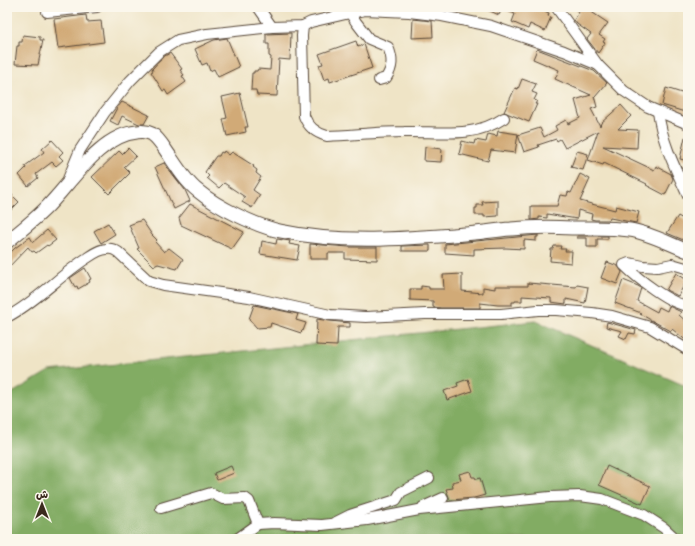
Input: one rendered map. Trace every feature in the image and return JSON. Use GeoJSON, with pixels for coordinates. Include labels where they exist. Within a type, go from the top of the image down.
{"type":"FeatureCollection","features":[{"type":"Feature","properties":{"kind":"main road"},"geometry":{"type":"LineString","coordinates":[[7,242],[46,208],[66,184],[111,141],[126,134],[145,132],[153,134],[196,190],[239,216],[279,231],[341,239],[405,238],[555,227],[617,228],[633,230],[688,251]]}},
{"type":"Feature","properties":{"kind":"street"},"geometry":{"type":"LineString","coordinates":[[47,12],[97,7]]}},
{"type":"Feature","properties":{"kind":"street"},"geometry":{"type":"LineString","coordinates":[[258,7],[272,27]]}},
{"type":"Feature","properties":{"kind":"street"},"geometry":{"type":"LineString","coordinates":[[556,7],[598,65],[624,91],[658,112],[688,124]]}},
{"type":"Feature","properties":{"kind":"street"},"geometry":{"type":"LineString","coordinates":[[66,184],[80,150],[105,112],[130,81],[159,52],[178,40],[189,37],[272,27],[304,26],[311,22],[350,12],[378,10],[409,12],[442,16],[491,26],[558,49],[598,65]]}},
{"type":"Feature","properties":{"kind":"street"},"geometry":{"type":"LineString","coordinates":[[350,12],[369,40],[388,47],[392,57],[390,72],[386,78],[379,80]]}},
{"type":"Feature","properties":{"kind":"street"},"geometry":{"type":"LineString","coordinates":[[304,26],[302,36],[304,116],[314,131],[321,135],[327,136],[405,132],[447,133],[474,131],[490,126],[504,118]]}},
{"type":"Feature","properties":{"kind":"street"},"geometry":{"type":"LineString","coordinates":[[658,112],[661,130],[674,167],[688,196]]}},
{"type":"Feature","properties":{"kind":"street"},"geometry":{"type":"LineString","coordinates":[[7,317],[30,302],[73,267],[95,253],[107,248],[118,252],[149,281],[163,285],[249,297],[330,315],[366,317],[425,314],[501,314],[538,310],[592,313],[612,316],[650,327],[688,350]]}},
{"type":"Feature","properties":{"kind":"street"},"geometry":{"type":"LineString","coordinates":[[686,268],[672,264],[658,267],[629,263],[624,265],[661,295],[681,306],[688,306]]}},
{"type":"Feature","properties":{"kind":"street"},"geometry":{"type":"LineString","coordinates":[[322,525],[338,522],[350,515],[396,500],[401,492],[429,478]]}},
{"type":"Feature","properties":{"kind":"street"},"geometry":{"type":"LineString","coordinates":[[161,508],[211,493],[223,500],[245,498],[249,501],[258,524]]}},
{"type":"Feature","properties":{"kind":"street"},"geometry":{"type":"LineString","coordinates":[[237,539],[258,524],[274,522],[322,525],[367,520],[416,511],[550,497],[580,496],[602,499],[644,515],[664,528],[676,539]]}},
{"type":"Feature","properties":{"kind":"street"},"geometry":{"type":"LineString","coordinates":[[416,511],[443,498]]}},
{"type":"Feature","properties":{"kind":"green space"},"geometry":{"type":"Polygon","coordinates":[[[536,321],[688,387],[688,539],[7,539],[7,396],[49,371],[536,321]]]}},
{"type":"Feature","properties":{"kind":"building"},"geometry":{"type":"Polygon","coordinates":[[[481,7],[544,7],[542,10],[549,13],[548,16],[551,17],[545,31],[530,24],[528,29],[512,22],[515,14],[502,9],[499,15],[481,7]]]}},
{"type":"Feature","properties":{"kind":"building"},"geometry":{"type":"Polygon","coordinates":[[[572,7],[584,7],[608,23],[599,35],[605,39],[603,42],[605,43],[598,53],[587,39],[591,34],[574,20],[579,12],[572,7]]]}},
{"type":"Feature","properties":{"kind":"building"},"geometry":{"type":"Polygon","coordinates":[[[86,15],[87,22],[101,21],[104,42],[58,48],[54,19],[86,15]]]}},
{"type":"Feature","properties":{"kind":"building"},"geometry":{"type":"Polygon","coordinates":[[[413,19],[432,21],[433,37],[412,38],[413,19]]]}},
{"type":"Feature","properties":{"kind":"building"},"geometry":{"type":"Polygon","coordinates":[[[291,33],[290,60],[279,59],[277,96],[257,95],[256,90],[251,90],[252,73],[258,69],[270,70],[271,57],[269,56],[269,44],[266,44],[266,34],[291,33]]]}},
{"type":"Feature","properties":{"kind":"building"},"geometry":{"type":"Polygon","coordinates":[[[23,35],[40,37],[40,40],[43,40],[38,65],[15,64],[17,46],[19,46],[19,42],[22,42],[23,35]]]}},
{"type":"Feature","properties":{"kind":"building"},"geometry":{"type":"Polygon","coordinates":[[[227,38],[239,67],[218,77],[214,69],[210,71],[207,63],[202,65],[195,49],[214,40],[227,38]]]}},
{"type":"Feature","properties":{"kind":"building"},"geometry":{"type":"Polygon","coordinates":[[[356,41],[358,47],[364,44],[372,68],[330,82],[329,78],[324,80],[319,65],[323,64],[319,54],[356,41]]]}},
{"type":"Feature","properties":{"kind":"building"},"geometry":{"type":"Polygon","coordinates":[[[537,49],[594,71],[607,83],[595,97],[594,96],[597,107],[591,109],[600,126],[601,123],[621,105],[631,116],[618,129],[638,130],[637,148],[603,146],[654,170],[656,166],[671,174],[673,179],[665,195],[646,185],[647,184],[604,163],[603,165],[588,160],[598,131],[565,148],[560,139],[557,141],[556,139],[538,145],[539,147],[524,152],[518,135],[540,128],[544,137],[557,130],[555,126],[566,120],[568,124],[580,118],[575,100],[591,95],[555,79],[559,70],[533,59],[537,49]]]}},
{"type":"Feature","properties":{"kind":"building"},"geometry":{"type":"Polygon","coordinates":[[[170,53],[182,69],[180,70],[184,75],[182,76],[186,82],[168,95],[165,90],[163,91],[151,72],[163,57],[170,53]]]}},
{"type":"Feature","properties":{"kind":"building"},"geometry":{"type":"Polygon","coordinates":[[[522,79],[536,84],[532,92],[537,94],[534,100],[537,101],[535,104],[537,104],[529,122],[504,112],[515,88],[518,89],[522,79]]]}},
{"type":"Feature","properties":{"kind":"building"},"geometry":{"type":"Polygon","coordinates":[[[666,88],[688,95],[688,113],[662,105],[666,88]]]}},
{"type":"Feature","properties":{"kind":"building"},"geometry":{"type":"Polygon","coordinates":[[[240,93],[248,127],[245,127],[246,132],[227,136],[223,119],[227,118],[222,97],[240,93]]]}},
{"type":"Feature","properties":{"kind":"building"},"geometry":{"type":"Polygon","coordinates":[[[122,102],[149,115],[144,124],[139,124],[122,116],[118,125],[110,121],[122,102]]]}},
{"type":"Feature","properties":{"kind":"building"},"geometry":{"type":"Polygon","coordinates":[[[498,131],[518,134],[515,153],[491,150],[488,161],[459,154],[462,141],[474,144],[475,140],[486,142],[488,134],[497,136],[498,131]]]}},
{"type":"Feature","properties":{"kind":"building"},"geometry":{"type":"Polygon","coordinates":[[[685,137],[688,138],[688,161],[680,159],[685,137]]]}},
{"type":"Feature","properties":{"kind":"building"},"geometry":{"type":"Polygon","coordinates":[[[52,140],[63,152],[59,156],[63,160],[56,166],[52,162],[36,174],[38,178],[28,186],[19,175],[26,168],[25,166],[44,152],[42,149],[52,140]]]}},
{"type":"Feature","properties":{"kind":"building"},"geometry":{"type":"Polygon","coordinates":[[[425,147],[442,149],[441,162],[424,161],[425,147]]]}},
{"type":"Feature","properties":{"kind":"building"},"geometry":{"type":"Polygon","coordinates":[[[128,148],[136,156],[124,167],[130,173],[109,194],[92,177],[119,151],[122,154],[128,148]]]}},
{"type":"Feature","properties":{"kind":"building"},"geometry":{"type":"Polygon","coordinates":[[[224,151],[229,155],[232,152],[254,166],[253,167],[257,170],[256,173],[261,177],[253,190],[260,195],[252,208],[242,202],[245,197],[224,183],[219,188],[207,178],[209,176],[205,172],[216,156],[219,156],[221,152],[223,153],[224,151]]]}},
{"type":"Feature","properties":{"kind":"building"},"geometry":{"type":"Polygon","coordinates":[[[577,151],[588,154],[583,170],[571,167],[577,151]]]}},
{"type":"Feature","properties":{"kind":"building"},"geometry":{"type":"Polygon","coordinates":[[[164,163],[185,190],[190,201],[174,209],[155,167],[164,163]]]}},
{"type":"Feature","properties":{"kind":"building"},"geometry":{"type":"Polygon","coordinates":[[[580,174],[590,179],[580,201],[615,210],[616,206],[639,212],[636,223],[610,218],[609,220],[595,220],[591,219],[592,214],[578,210],[577,219],[547,214],[547,218],[539,217],[539,219],[531,220],[531,206],[557,206],[560,195],[567,196],[568,192],[571,193],[580,174]]]}},
{"type":"Feature","properties":{"kind":"building"},"geometry":{"type":"Polygon","coordinates":[[[7,190],[19,202],[7,214],[7,190]]]}},
{"type":"Feature","properties":{"kind":"building"},"geometry":{"type":"Polygon","coordinates":[[[498,201],[498,216],[484,217],[484,215],[475,215],[475,208],[477,208],[477,205],[483,205],[482,202],[498,201]]]}},
{"type":"Feature","properties":{"kind":"building"},"geometry":{"type":"Polygon","coordinates":[[[190,204],[244,232],[232,249],[181,225],[179,218],[190,204]]]}},
{"type":"Feature","properties":{"kind":"building"},"geometry":{"type":"Polygon","coordinates":[[[678,216],[688,222],[688,242],[667,233],[678,216]]]}},
{"type":"Feature","properties":{"kind":"building"},"geometry":{"type":"Polygon","coordinates":[[[142,220],[157,240],[155,242],[164,252],[169,248],[183,259],[177,269],[158,264],[154,266],[137,249],[139,248],[129,225],[142,220]]]}},
{"type":"Feature","properties":{"kind":"building"},"geometry":{"type":"Polygon","coordinates":[[[108,223],[115,234],[101,243],[94,231],[108,223]]]}},
{"type":"Feature","properties":{"kind":"building"},"geometry":{"type":"Polygon","coordinates":[[[47,230],[56,240],[36,253],[34,251],[32,252],[28,247],[7,269],[7,256],[15,248],[30,237],[33,242],[47,230]]]}},
{"type":"Feature","properties":{"kind":"building"},"geometry":{"type":"Polygon","coordinates":[[[538,235],[538,237],[536,237],[536,241],[524,240],[524,249],[474,249],[474,255],[445,253],[445,244],[538,235]]]}},
{"type":"Feature","properties":{"kind":"building"},"geometry":{"type":"Polygon","coordinates":[[[577,236],[608,236],[608,239],[597,239],[597,247],[587,247],[587,238],[577,238],[577,236]]]}},
{"type":"Feature","properties":{"kind":"building"},"geometry":{"type":"Polygon","coordinates":[[[277,239],[290,241],[289,244],[300,246],[297,260],[260,254],[262,241],[276,244],[277,239]]]}},
{"type":"Feature","properties":{"kind":"building"},"geometry":{"type":"Polygon","coordinates":[[[310,244],[349,247],[377,247],[377,260],[345,259],[345,253],[328,253],[328,259],[310,259],[310,244]]]}},
{"type":"Feature","properties":{"kind":"building"},"geometry":{"type":"Polygon","coordinates":[[[430,245],[430,251],[402,251],[402,246],[430,245]]]}},
{"type":"Feature","properties":{"kind":"building"},"geometry":{"type":"Polygon","coordinates":[[[554,246],[561,246],[560,249],[566,249],[565,251],[572,251],[571,263],[550,261],[551,249],[553,249],[554,246]]]}},
{"type":"Feature","properties":{"kind":"building"},"geometry":{"type":"Polygon","coordinates":[[[607,262],[618,266],[622,272],[617,284],[601,278],[607,262]]]}},
{"type":"Feature","properties":{"kind":"building"},"geometry":{"type":"Polygon","coordinates":[[[85,268],[91,279],[89,280],[90,282],[78,289],[77,286],[75,287],[70,278],[85,268]]]}},
{"type":"Feature","properties":{"kind":"building"},"geometry":{"type":"Polygon","coordinates":[[[676,273],[687,280],[678,296],[666,290],[676,273]]]}},
{"type":"Feature","properties":{"kind":"building"},"geometry":{"type":"Polygon","coordinates":[[[462,274],[462,291],[483,293],[483,287],[495,289],[495,286],[528,286],[528,283],[576,287],[577,285],[588,287],[585,303],[566,299],[566,304],[551,302],[551,298],[522,296],[522,301],[512,302],[512,305],[480,303],[480,308],[441,308],[433,307],[433,301],[410,300],[410,289],[421,289],[421,286],[429,287],[429,289],[444,289],[443,275],[462,274]]]}},
{"type":"Feature","properties":{"kind":"building"},"geometry":{"type":"Polygon","coordinates":[[[623,280],[641,288],[637,301],[657,312],[659,307],[667,311],[669,306],[681,312],[679,315],[688,323],[688,342],[672,329],[671,331],[640,314],[641,313],[615,303],[623,280]]]}},
{"type":"Feature","properties":{"kind":"building"},"geometry":{"type":"Polygon","coordinates":[[[254,305],[298,314],[296,320],[306,323],[303,331],[302,330],[301,333],[271,323],[270,327],[257,328],[249,319],[254,305]]]}},
{"type":"Feature","properties":{"kind":"building"},"geometry":{"type":"Polygon","coordinates":[[[317,319],[350,323],[350,327],[338,327],[337,346],[316,345],[317,319]]]}},
{"type":"Feature","properties":{"kind":"building"},"geometry":{"type":"Polygon","coordinates":[[[607,322],[636,330],[635,334],[629,333],[626,339],[619,336],[622,331],[606,327],[607,322]]]}},
{"type":"Feature","properties":{"kind":"building"},"geometry":{"type":"Polygon","coordinates":[[[468,379],[472,391],[447,400],[444,391],[458,386],[457,383],[468,379]]]}},
{"type":"Feature","properties":{"kind":"building"},"geometry":{"type":"Polygon","coordinates":[[[231,466],[234,473],[217,480],[214,473],[231,466]]]}},
{"type":"Feature","properties":{"kind":"building"},"geometry":{"type":"Polygon","coordinates":[[[607,466],[650,486],[642,504],[599,485],[607,466]]]}},
{"type":"Feature","properties":{"kind":"building"},"geometry":{"type":"Polygon","coordinates":[[[470,471],[472,477],[475,477],[476,479],[480,478],[485,495],[474,498],[450,500],[446,489],[453,488],[452,482],[461,480],[459,474],[470,471]]]}}]}
